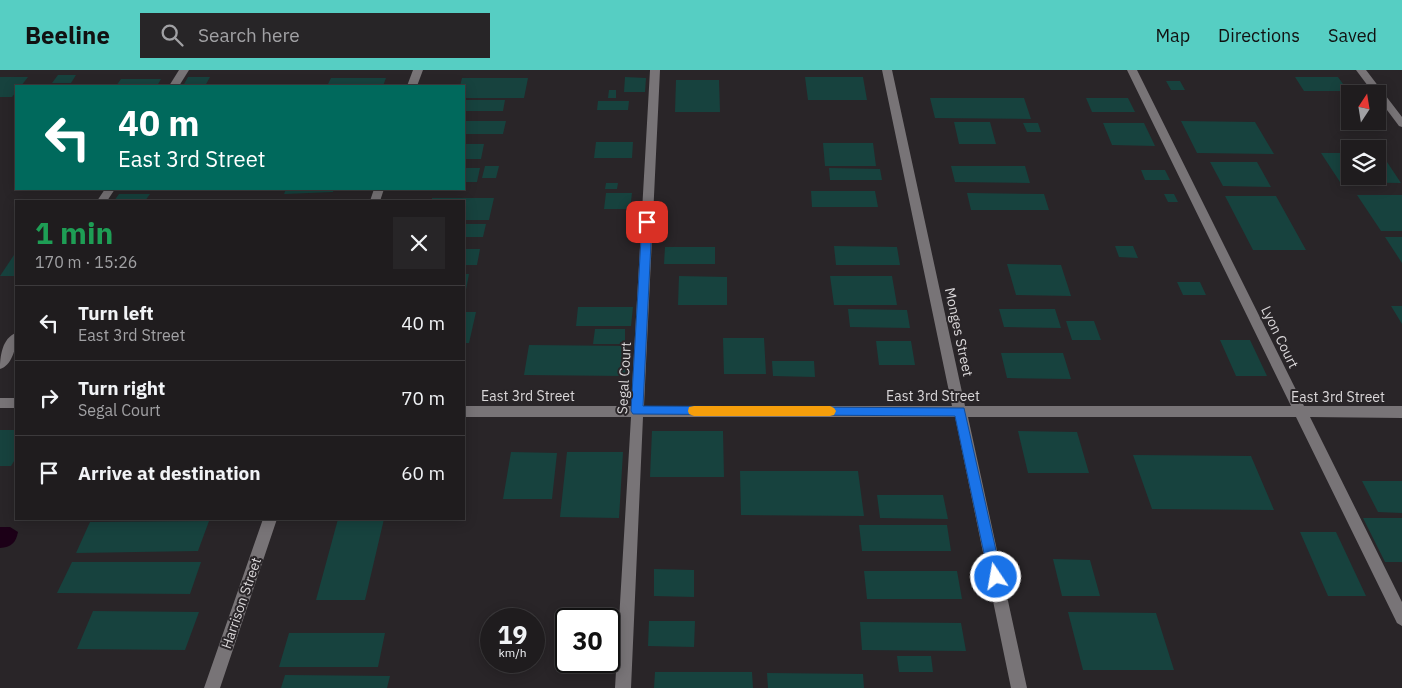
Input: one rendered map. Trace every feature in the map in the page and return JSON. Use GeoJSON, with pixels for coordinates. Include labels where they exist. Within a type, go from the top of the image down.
{"type":"FeatureCollection","features":[{"type":"Feature","properties":{"kind":"street"},"geometry":{"type":"LineString","coordinates":[[175,85],[184,70]]}},
{"type":"Feature","properties":{"kind":"street"},"geometry":{"type":"LineString","coordinates":[[412,85],[418,70]]}},
{"type":"Feature","properties":{"kind":"street","name":"Segal Court"},"geometry":{"type":"LineString","coordinates":[[622,688],[655,70]]}},
{"type":"Feature","properties":{"kind":"street","name":"Monges Street"},"geometry":{"type":"LineString","coordinates":[[887,70],[1019,688]]}},
{"type":"Feature","properties":{"kind":"street","name":"Lyon Court"},"geometry":{"type":"LineString","coordinates":[[1132,70],[1402,618]]}},
{"type":"Feature","properties":{"kind":"street"},"geometry":{"type":"LineString","coordinates":[[1361,70],[1402,124]]}},
{"type":"Feature","properties":{"kind":"street"},"geometry":{"type":"LineString","coordinates":[[0,364],[15,340]]}},
{"type":"Feature","properties":{"kind":"street"},"geometry":{"type":"LineString","coordinates":[[0,403],[15,403]]}},
{"type":"Feature","properties":{"kind":"street","name":"East 3rd Street"},"geometry":{"type":"LineString","coordinates":[[465,411],[1402,412]]}},
{"type":"Feature","properties":{"kind":"street","name":"Harrison Street"},"geometry":{"type":"LineString","coordinates":[[212,688],[270,520]]}},
{"type":"Feature","properties":{"kind":"shaded area"},"geometry":{"type":"Polygon","coordinates":[[[0,527],[10,527],[18,532],[16,539],[7,547],[0,548],[0,527]]]}},
{"type":"Feature","properties":{"kind":"building"},"geometry":{"type":"Polygon","coordinates":[[[58,75],[76,75],[71,83],[52,83],[58,75]]]}},
{"type":"Feature","properties":{"kind":"building"},"geometry":{"type":"Polygon","coordinates":[[[0,77],[28,77],[22,85],[15,85],[15,93],[12,97],[0,97],[0,77]]]}},
{"type":"Feature","properties":{"kind":"building"},"geometry":{"type":"Polygon","coordinates":[[[188,77],[210,77],[206,85],[184,85],[188,77]]]}},
{"type":"Feature","properties":{"kind":"building"},"geometry":{"type":"Polygon","coordinates":[[[625,77],[646,78],[645,92],[624,92],[625,77]]]}},
{"type":"Feature","properties":{"kind":"building"},"geometry":{"type":"Polygon","coordinates":[[[805,77],[863,77],[867,100],[808,100],[805,77]]]}},
{"type":"Feature","properties":{"kind":"building"},"geometry":{"type":"Polygon","coordinates":[[[1295,77],[1338,77],[1344,85],[1341,85],[1341,91],[1304,91],[1295,77]]]}},
{"type":"Feature","properties":{"kind":"building"},"geometry":{"type":"Polygon","coordinates":[[[331,78],[386,78],[383,85],[328,85],[331,78]]]}},
{"type":"Feature","properties":{"kind":"building"},"geometry":{"type":"Polygon","coordinates":[[[462,78],[528,78],[524,98],[465,98],[465,85],[460,85],[462,78]]]}},
{"type":"Feature","properties":{"kind":"building"},"geometry":{"type":"Polygon","coordinates":[[[121,79],[161,79],[158,85],[117,85],[121,79]]]}},
{"type":"Feature","properties":{"kind":"building"},"geometry":{"type":"Polygon","coordinates":[[[676,80],[719,80],[720,112],[675,112],[676,80]]]}},
{"type":"Feature","properties":{"kind":"building"},"geometry":{"type":"Polygon","coordinates":[[[1166,81],[1180,81],[1185,90],[1171,90],[1166,81]]]}},
{"type":"Feature","properties":{"kind":"building"},"geometry":{"type":"Polygon","coordinates":[[[609,90],[616,90],[616,98],[608,98],[609,90]]]}},
{"type":"Feature","properties":{"kind":"building"},"geometry":{"type":"Polygon","coordinates":[[[930,98],[1024,98],[1031,119],[935,118],[930,98]]]}},
{"type":"Feature","properties":{"kind":"building"},"geometry":{"type":"Polygon","coordinates":[[[1086,98],[1128,98],[1135,112],[1092,112],[1086,98]]]}},
{"type":"Feature","properties":{"kind":"building"},"geometry":{"type":"Polygon","coordinates":[[[465,100],[505,100],[503,111],[465,111],[465,100]]]}},
{"type":"Feature","properties":{"kind":"building"},"geometry":{"type":"Polygon","coordinates":[[[598,101],[629,101],[628,110],[597,110],[598,101]]]}},
{"type":"Feature","properties":{"kind":"building"},"geometry":{"type":"Polygon","coordinates":[[[465,121],[506,121],[503,134],[465,134],[465,121]]]}},
{"type":"Feature","properties":{"kind":"building"},"geometry":{"type":"Polygon","coordinates":[[[1181,121],[1255,122],[1274,154],[1197,153],[1181,121]]]}},
{"type":"Feature","properties":{"kind":"building"},"geometry":{"type":"Polygon","coordinates":[[[954,122],[990,122],[996,144],[959,144],[954,122]]]}},
{"type":"Feature","properties":{"kind":"building"},"geometry":{"type":"Polygon","coordinates":[[[1023,123],[1038,123],[1041,132],[1027,132],[1023,123]]]}},
{"type":"Feature","properties":{"kind":"building"},"geometry":{"type":"Polygon","coordinates":[[[1103,123],[1144,123],[1155,146],[1112,145],[1103,123]]]}},
{"type":"Feature","properties":{"kind":"building"},"geometry":{"type":"Polygon","coordinates":[[[596,142],[633,142],[632,158],[594,158],[596,142]]]}},
{"type":"Feature","properties":{"kind":"building"},"geometry":{"type":"Polygon","coordinates":[[[823,143],[873,143],[876,166],[825,166],[823,143]]]}},
{"type":"Feature","properties":{"kind":"building"},"geometry":{"type":"Polygon","coordinates":[[[465,144],[484,144],[481,159],[465,159],[465,144]]]}},
{"type":"Feature","properties":{"kind":"building"},"geometry":{"type":"Polygon","coordinates":[[[1321,153],[1341,153],[1340,182],[1321,153]]]}},
{"type":"Feature","properties":{"kind":"building"},"geometry":{"type":"Polygon","coordinates":[[[1386,160],[1401,183],[1386,183],[1386,160]]]}},
{"type":"Feature","properties":{"kind":"building"},"geometry":{"type":"Polygon","coordinates":[[[1210,162],[1257,162],[1271,187],[1223,186],[1210,162]]]}},
{"type":"Feature","properties":{"kind":"building"},"geometry":{"type":"Polygon","coordinates":[[[485,166],[499,166],[496,178],[482,178],[485,166]]]}},
{"type":"Feature","properties":{"kind":"building"},"geometry":{"type":"Polygon","coordinates":[[[951,166],[1025,166],[1030,183],[955,182],[951,166]]]}},
{"type":"Feature","properties":{"kind":"building"},"geometry":{"type":"Polygon","coordinates":[[[465,168],[480,168],[477,182],[465,182],[465,168]]]}},
{"type":"Feature","properties":{"kind":"building"},"geometry":{"type":"Polygon","coordinates":[[[829,168],[880,169],[882,180],[830,180],[829,168]]]}},
{"type":"Feature","properties":{"kind":"building"},"geometry":{"type":"Polygon","coordinates":[[[1141,170],[1165,170],[1170,180],[1145,180],[1141,170]]]}},
{"type":"Feature","properties":{"kind":"building"},"geometry":{"type":"Polygon","coordinates":[[[606,183],[618,183],[617,189],[605,189],[606,183]]]}},
{"type":"Feature","properties":{"kind":"building"},"geometry":{"type":"Polygon","coordinates":[[[286,190],[334,190],[333,192],[284,194],[286,190]]]}},
{"type":"Feature","properties":{"kind":"building"},"geometry":{"type":"Polygon","coordinates":[[[811,191],[875,191],[878,207],[812,207],[811,191]]]}},
{"type":"Feature","properties":{"kind":"building"},"geometry":{"type":"Polygon","coordinates":[[[606,193],[632,193],[630,209],[604,209],[606,193]]]}},
{"type":"Feature","properties":{"kind":"building"},"geometry":{"type":"Polygon","coordinates":[[[967,193],[1044,194],[1049,210],[971,210],[967,193]]]}},
{"type":"Feature","properties":{"kind":"building"},"geometry":{"type":"Polygon","coordinates":[[[119,194],[150,194],[146,200],[115,200],[119,194]]]}},
{"type":"Feature","properties":{"kind":"building"},"geometry":{"type":"Polygon","coordinates":[[[1164,194],[1174,194],[1178,202],[1168,202],[1164,194]]]}},
{"type":"Feature","properties":{"kind":"building"},"geometry":{"type":"Polygon","coordinates":[[[1357,195],[1402,195],[1402,231],[1381,231],[1357,195]]]}},
{"type":"Feature","properties":{"kind":"building"},"geometry":{"type":"Polygon","coordinates":[[[1225,196],[1276,196],[1306,250],[1253,250],[1225,196]]]}},
{"type":"Feature","properties":{"kind":"building"},"geometry":{"type":"Polygon","coordinates":[[[432,198],[494,198],[489,220],[465,220],[465,200],[432,200],[432,198]]]}},
{"type":"Feature","properties":{"kind":"building"},"geometry":{"type":"Polygon","coordinates":[[[55,199],[87,199],[86,200],[55,199]]]}},
{"type":"Feature","properties":{"kind":"building"},"geometry":{"type":"Polygon","coordinates":[[[465,224],[486,224],[483,237],[465,237],[465,224]]]}},
{"type":"Feature","properties":{"kind":"building"},"geometry":{"type":"Polygon","coordinates":[[[1385,237],[1402,237],[1402,263],[1385,237]]]}},
{"type":"Feature","properties":{"kind":"building"},"geometry":{"type":"Polygon","coordinates":[[[834,246],[897,247],[900,265],[836,265],[834,246]]]}},
{"type":"Feature","properties":{"kind":"building"},"geometry":{"type":"Polygon","coordinates":[[[1115,246],[1133,246],[1138,258],[1119,257],[1115,246]]]}},
{"type":"Feature","properties":{"kind":"building"},"geometry":{"type":"Polygon","coordinates":[[[665,247],[715,247],[715,264],[664,264],[665,247]]]}},
{"type":"Feature","properties":{"kind":"building"},"geometry":{"type":"Polygon","coordinates":[[[465,249],[480,249],[477,265],[465,265],[465,249]]]}},
{"type":"Feature","properties":{"kind":"building"},"geometry":{"type":"Polygon","coordinates":[[[15,254],[15,276],[0,276],[15,254]]]}},
{"type":"Feature","properties":{"kind":"building"},"geometry":{"type":"Polygon","coordinates":[[[1007,264],[1061,265],[1071,296],[1016,295],[1007,264]]]}},
{"type":"Feature","properties":{"kind":"building"},"geometry":{"type":"Polygon","coordinates":[[[465,274],[469,274],[465,295],[465,274]]]}},
{"type":"Feature","properties":{"kind":"building"},"geometry":{"type":"Polygon","coordinates":[[[679,276],[727,277],[727,305],[678,305],[679,276]]]}},
{"type":"Feature","properties":{"kind":"building"},"geometry":{"type":"Polygon","coordinates":[[[830,276],[892,276],[897,305],[834,305],[830,276]]]}},
{"type":"Feature","properties":{"kind":"building"},"geometry":{"type":"Polygon","coordinates":[[[1177,282],[1200,282],[1206,295],[1183,295],[1177,282]]]}},
{"type":"Feature","properties":{"kind":"building"},"geometry":{"type":"Polygon","coordinates":[[[1391,306],[1402,306],[1402,324],[1391,306]]]}},
{"type":"Feature","properties":{"kind":"building"},"geometry":{"type":"Polygon","coordinates":[[[578,307],[633,307],[631,326],[576,326],[578,307]]]}},
{"type":"Feature","properties":{"kind":"building"},"geometry":{"type":"Polygon","coordinates":[[[848,309],[907,310],[910,328],[850,327],[848,309]]]}},
{"type":"Feature","properties":{"kind":"building"},"geometry":{"type":"Polygon","coordinates":[[[999,309],[1055,309],[1061,328],[1004,327],[999,309]]]}},
{"type":"Feature","properties":{"kind":"building"},"geometry":{"type":"Polygon","coordinates":[[[465,312],[476,312],[469,343],[465,343],[465,312]]]}},
{"type":"Feature","properties":{"kind":"building"},"geometry":{"type":"Polygon","coordinates":[[[1066,321],[1094,321],[1101,340],[1072,340],[1066,321]]]}},
{"type":"Feature","properties":{"kind":"building"},"geometry":{"type":"Polygon","coordinates":[[[595,329],[625,329],[625,344],[593,344],[595,329]]]}},
{"type":"Feature","properties":{"kind":"building"},"geometry":{"type":"Polygon","coordinates":[[[723,338],[764,338],[766,374],[724,374],[723,338]]]}},
{"type":"Feature","properties":{"kind":"building"},"geometry":{"type":"Polygon","coordinates":[[[1220,340],[1250,340],[1267,376],[1236,376],[1220,340]]]}},
{"type":"Feature","properties":{"kind":"building"},"geometry":{"type":"Polygon","coordinates":[[[876,341],[911,341],[915,365],[879,365],[876,341]]]}},
{"type":"Feature","properties":{"kind":"building"},"geometry":{"type":"Polygon","coordinates":[[[529,345],[627,346],[625,376],[524,375],[529,345]]]}},
{"type":"Feature","properties":{"kind":"building"},"geometry":{"type":"Polygon","coordinates":[[[1001,353],[1063,353],[1071,379],[1007,378],[1001,353]]]}},
{"type":"Feature","properties":{"kind":"building"},"geometry":{"type":"Polygon","coordinates":[[[772,361],[814,361],[815,377],[773,376],[772,361]]]}},
{"type":"Feature","properties":{"kind":"building"},"geometry":{"type":"Polygon","coordinates":[[[0,430],[15,430],[15,460],[11,466],[0,466],[0,430]]]}},
{"type":"Feature","properties":{"kind":"building"},"geometry":{"type":"Polygon","coordinates":[[[652,431],[723,431],[724,477],[650,477],[652,431]]]}},
{"type":"Feature","properties":{"kind":"building"},"geometry":{"type":"Polygon","coordinates":[[[1018,431],[1077,432],[1089,473],[1028,473],[1018,431]]]}},
{"type":"Feature","properties":{"kind":"building"},"geometry":{"type":"Polygon","coordinates":[[[511,452],[557,453],[552,499],[503,499],[511,452]]]}},
{"type":"Feature","properties":{"kind":"building"},"geometry":{"type":"Polygon","coordinates":[[[567,452],[623,452],[619,518],[560,517],[567,452]]]}},
{"type":"Feature","properties":{"kind":"building"},"geometry":{"type":"Polygon","coordinates":[[[1133,455],[1251,456],[1274,510],[1152,509],[1133,455]]]}},
{"type":"Feature","properties":{"kind":"building"},"geometry":{"type":"Polygon","coordinates":[[[740,471],[858,471],[864,516],[741,515],[740,471]]]}},
{"type":"Feature","properties":{"kind":"building"},"geometry":{"type":"Polygon","coordinates":[[[1362,481],[1402,481],[1402,513],[1378,512],[1362,481]]]}},
{"type":"Feature","properties":{"kind":"building"},"geometry":{"type":"Polygon","coordinates":[[[877,495],[943,495],[948,519],[880,518],[877,495]]]}},
{"type":"Feature","properties":{"kind":"building"},"geometry":{"type":"Polygon","coordinates":[[[1363,518],[1402,518],[1402,562],[1385,562],[1363,518]]]}},
{"type":"Feature","properties":{"kind":"building"},"geometry":{"type":"Polygon","coordinates":[[[338,520],[384,520],[365,600],[316,600],[338,520]]]}},
{"type":"Feature","properties":{"kind":"building"},"geometry":{"type":"Polygon","coordinates":[[[209,521],[198,551],[76,553],[90,522],[209,521]]]}},
{"type":"Feature","properties":{"kind":"building"},"geometry":{"type":"Polygon","coordinates":[[[859,525],[947,525],[951,551],[862,551],[859,525]]]}},
{"type":"Feature","properties":{"kind":"building"},"geometry":{"type":"Polygon","coordinates":[[[1300,532],[1336,532],[1366,596],[1328,596],[1300,532]]]}},
{"type":"Feature","properties":{"kind":"building"},"geometry":{"type":"Polygon","coordinates":[[[1053,559],[1090,560],[1100,596],[1062,596],[1053,559]]]}},
{"type":"Feature","properties":{"kind":"building"},"geometry":{"type":"Polygon","coordinates":[[[72,562],[201,562],[190,594],[57,593],[72,562]]]}},
{"type":"Feature","properties":{"kind":"building"},"geometry":{"type":"Polygon","coordinates":[[[654,569],[694,570],[694,597],[654,596],[654,569]]]}},
{"type":"Feature","properties":{"kind":"building"},"geometry":{"type":"Polygon","coordinates":[[[864,571],[957,571],[962,599],[867,599],[864,571]]]}},
{"type":"Feature","properties":{"kind":"building"},"geometry":{"type":"Polygon","coordinates":[[[93,611],[199,612],[185,650],[77,649],[93,611]]]}},
{"type":"Feature","properties":{"kind":"building"},"geometry":{"type":"Polygon","coordinates":[[[1068,612],[1156,613],[1174,670],[1083,670],[1068,612]]]}},
{"type":"Feature","properties":{"kind":"building"},"geometry":{"type":"Polygon","coordinates":[[[649,621],[695,621],[694,647],[648,646],[649,621]]]}},
{"type":"Feature","properties":{"kind":"building"},"geometry":{"type":"Polygon","coordinates":[[[860,622],[961,623],[966,651],[862,650],[860,622]]]}},
{"type":"Feature","properties":{"kind":"building"},"geometry":{"type":"Polygon","coordinates":[[[289,633],[385,633],[378,667],[279,667],[289,633]]]}},
{"type":"Feature","properties":{"kind":"building"},"geometry":{"type":"Polygon","coordinates":[[[897,656],[931,656],[933,672],[899,672],[897,656]]]}},
{"type":"Feature","properties":{"kind":"building"},"geometry":{"type":"Polygon","coordinates":[[[655,672],[752,672],[753,688],[654,688],[655,672]]]}},
{"type":"Feature","properties":{"kind":"building"},"geometry":{"type":"Polygon","coordinates":[[[767,673],[863,674],[864,688],[768,688],[767,673]]]}},
{"type":"Feature","properties":{"kind":"building"},"geometry":{"type":"Polygon","coordinates":[[[285,675],[390,676],[387,688],[281,688],[285,675]]]}},
{"type":"Feature","properties":{"kind":"slow traffic"},"geometry":{"type":"LineString","coordinates":[[694,411],[830,411]]}},
{"type":"Feature","properties":{"kind":"route"},"geometry":{"type":"LineString","coordinates":[[647,222],[637,411],[960,411],[996,577]]}}]}
